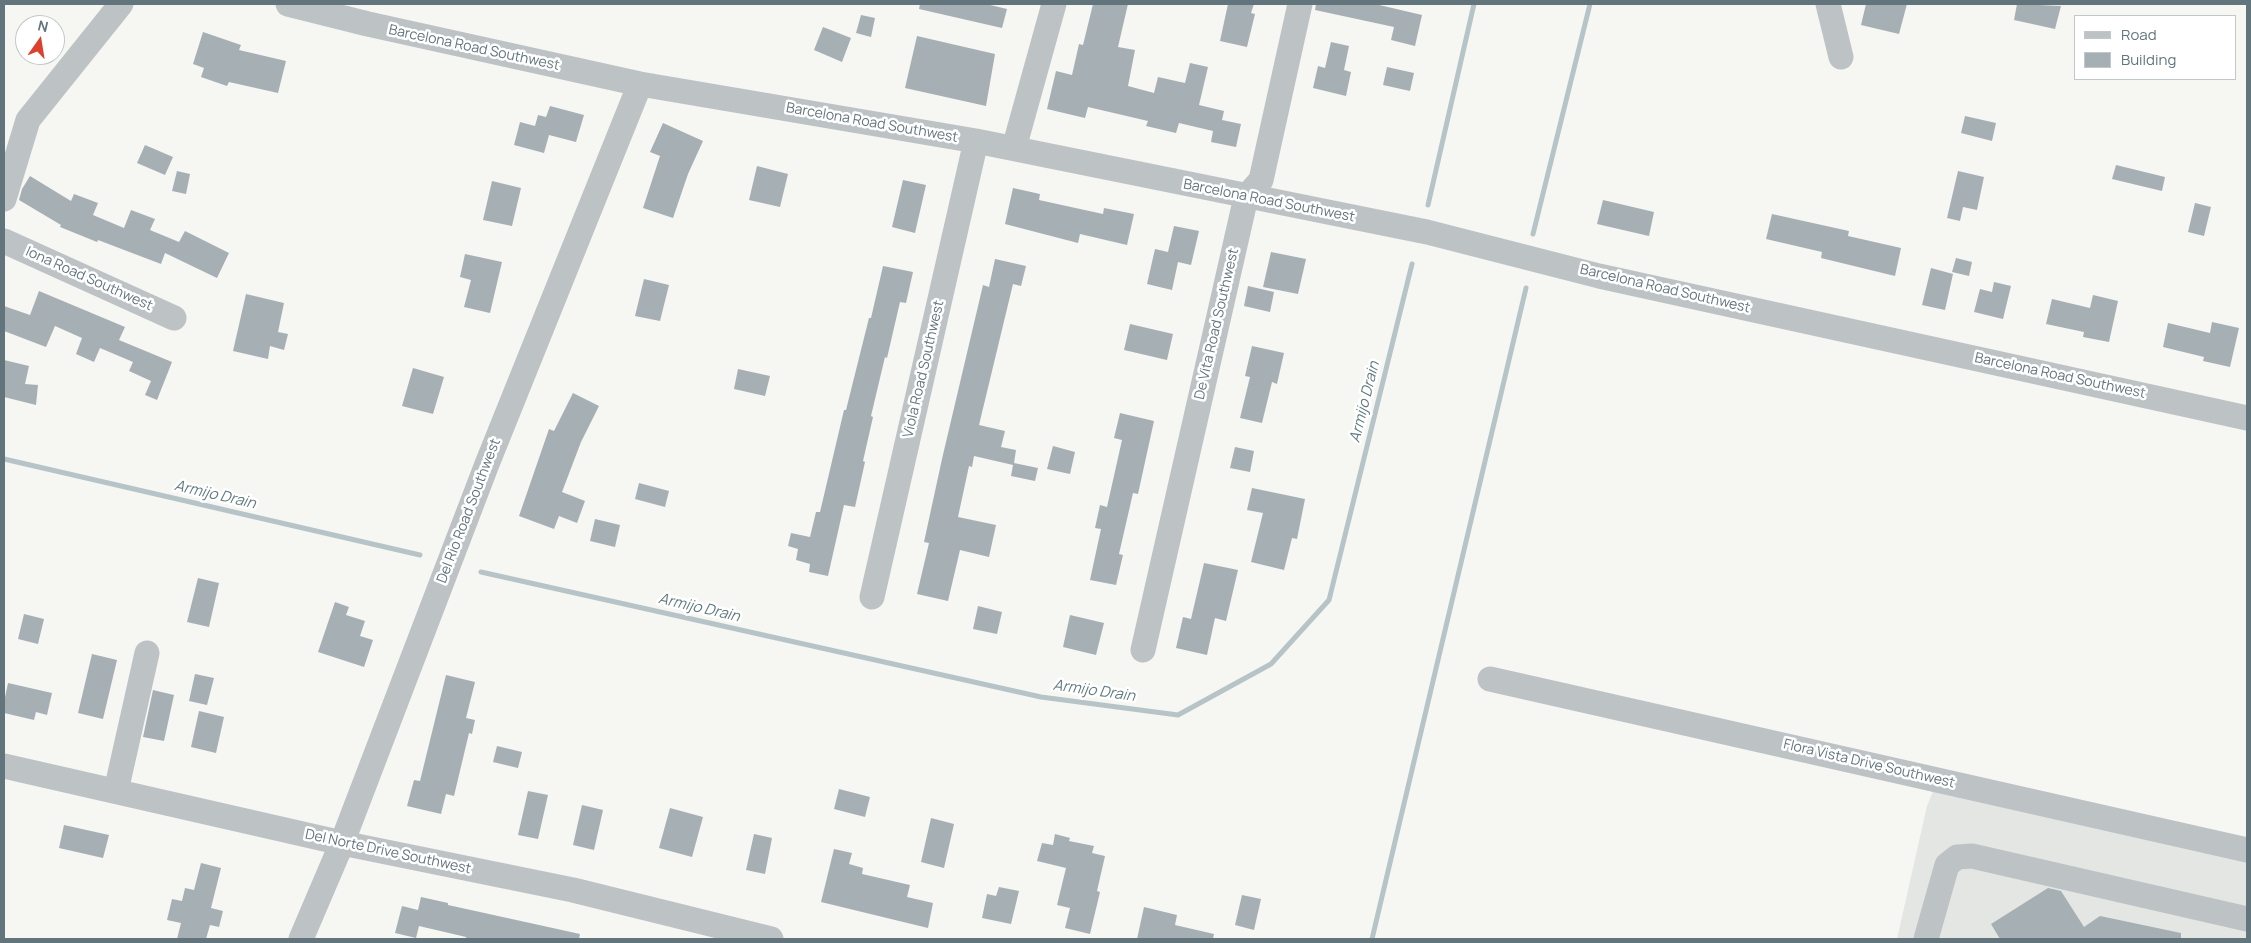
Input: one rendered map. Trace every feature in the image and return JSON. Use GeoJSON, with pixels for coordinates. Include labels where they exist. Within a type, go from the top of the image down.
{"type":"FeatureCollection","features":[{"type":"Feature","properties":{"kind":"street"},"geometry":{"type":"LineString","coordinates":[[4,199],[28,120],[121,4]]}},
{"type":"Feature","properties":{"kind":"street","name":"Barcelona Road Southwest"},"geometry":{"type":"LineString","coordinates":[[288,4],[370,14],[640,84],[1014,148],[1427,232],[1600,276],[2247,418]]}},
{"type":"Feature","properties":{"kind":"street"},"geometry":{"type":"LineString","coordinates":[[1014,148],[1054,4]]}},
{"type":"Feature","properties":{"kind":"street","name":"De Vita Road Southwest"},"geometry":{"type":"LineString","coordinates":[[1143,650],[1246,196],[1262,180],[1300,4]]}},
{"type":"Feature","properties":{"kind":"street"},"geometry":{"type":"LineString","coordinates":[[1828,4],[1841,57]]}},
{"type":"Feature","properties":{"kind":"street","name":"Del Rio Road Southwest"},"geometry":{"type":"LineString","coordinates":[[301,939],[342,843],[487,464],[640,84]]}},
{"type":"Feature","properties":{"kind":"street","name":"Viola Road Southwest"},"geometry":{"type":"LineString","coordinates":[[872,597],[976,141]]}},
{"type":"Feature","properties":{"kind":"street","name":"Iona Road Southwest"},"geometry":{"type":"LineString","coordinates":[[4,241],[174,318]]}},
{"type":"Feature","properties":{"kind":"street"},"geometry":{"type":"LineString","coordinates":[[116,792],[147,653]]}},
{"type":"Feature","properties":{"kind":"street","name":"Flora Vista Drive Southwest"},"geometry":{"type":"LineString","coordinates":[[1490,679],[2247,850]]}},
{"type":"Feature","properties":{"kind":"street","name":"Del Norte Drive Southwest"},"geometry":{"type":"LineString","coordinates":[[4,766],[342,843],[573,890],[771,939]]}},
{"type":"Feature","properties":{"kind":"street"},"geometry":{"type":"LineString","coordinates":[[1926,939],[1947,865],[1957,857],[1972,856],[2247,919]]}},
{"type":"Feature","properties":{"kind":"shaded area"},"geometry":{"type":"Polygon","coordinates":[[[1934,789],[2247,861],[2247,939],[1897,939],[1927,806],[1934,789]]]}},
{"type":"Feature","properties":{"kind":"building"},"geometry":{"type":"Polygon","coordinates":[[[920,4],[986,4],[1007,9],[1002,28],[919,9],[920,4]]]}},
{"type":"Feature","properties":{"kind":"building"},"geometry":{"type":"Polygon","coordinates":[[[1093,4],[1128,4],[1118,47],[1135,50],[1128,86],[1154,93],[1158,77],[1185,83],[1190,63],[1208,67],[1199,105],[1224,111],[1222,120],[1241,124],[1236,147],[1211,142],[1213,131],[1179,123],[1176,133],[1146,126],[1148,121],[1088,107],[1085,118],[1047,109],[1056,71],[1072,75],[1079,44],[1083,45],[1093,4]]]}},
{"type":"Feature","properties":{"kind":"building"},"geometry":{"type":"Polygon","coordinates":[[[1228,4],[1254,4],[1251,13],[1255,14],[1247,47],[1220,41],[1228,4]]]}},
{"type":"Feature","properties":{"kind":"building"},"geometry":{"type":"Polygon","coordinates":[[[1316,4],[1375,4],[1422,15],[1415,46],[1391,40],[1394,27],[1315,10],[1316,4]]]}},
{"type":"Feature","properties":{"kind":"building"},"geometry":{"type":"Polygon","coordinates":[[[1866,4],[1907,4],[1899,34],[1861,25],[1866,4]]]}},
{"type":"Feature","properties":{"kind":"building"},"geometry":{"type":"Polygon","coordinates":[[[2017,4],[2061,6],[2055,29],[2014,20],[2017,4]]]}},
{"type":"Feature","properties":{"kind":"building"},"geometry":{"type":"Polygon","coordinates":[[[861,15],[875,18],[871,37],[856,33],[861,15]]]}},
{"type":"Feature","properties":{"kind":"building"},"geometry":{"type":"Polygon","coordinates":[[[823,27],[851,38],[842,62],[814,50],[823,27]]]}},
{"type":"Feature","properties":{"kind":"building"},"geometry":{"type":"Polygon","coordinates":[[[203,32],[241,45],[239,50],[286,61],[278,93],[229,82],[227,86],[201,77],[204,68],[193,64],[203,32]]]}},
{"type":"Feature","properties":{"kind":"building"},"geometry":{"type":"Polygon","coordinates":[[[917,36],[995,54],[986,106],[905,88],[917,36]]]}},
{"type":"Feature","properties":{"kind":"building"},"geometry":{"type":"Polygon","coordinates":[[[1331,42],[1349,46],[1344,70],[1351,72],[1346,96],[1313,88],[1318,66],[1325,68],[1331,42]]]}},
{"type":"Feature","properties":{"kind":"building"},"geometry":{"type":"Polygon","coordinates":[[[1387,67],[1414,73],[1410,91],[1383,85],[1387,67]]]}},
{"type":"Feature","properties":{"kind":"building"},"geometry":{"type":"Polygon","coordinates":[[[550,106],[584,115],[576,142],[549,135],[544,153],[514,145],[520,122],[535,126],[538,115],[546,117],[550,106]]]}},
{"type":"Feature","properties":{"kind":"building"},"geometry":{"type":"Polygon","coordinates":[[[1965,116],[1996,123],[1992,141],[1961,133],[1965,116]]]}},
{"type":"Feature","properties":{"kind":"building"},"geometry":{"type":"Polygon","coordinates":[[[663,123],[703,141],[688,174],[673,218],[643,208],[660,156],[650,152],[663,123]]]}},
{"type":"Feature","properties":{"kind":"building"},"geometry":{"type":"Polygon","coordinates":[[[145,145],[173,157],[165,175],[137,163],[145,145]]]}},
{"type":"Feature","properties":{"kind":"building"},"geometry":{"type":"Polygon","coordinates":[[[2116,165],[2165,177],[2162,191],[2112,179],[2116,165]]]}},
{"type":"Feature","properties":{"kind":"building"},"geometry":{"type":"Polygon","coordinates":[[[757,166],[788,174],[780,207],[749,200],[757,166]]]}},
{"type":"Feature","properties":{"kind":"building"},"geometry":{"type":"Polygon","coordinates":[[[177,171],[190,174],[186,194],[172,191],[177,171]]]}},
{"type":"Feature","properties":{"kind":"building"},"geometry":{"type":"Polygon","coordinates":[[[1958,171],[1984,177],[1977,210],[1963,207],[1960,221],[1947,218],[1958,171]]]}},
{"type":"Feature","properties":{"kind":"building"},"geometry":{"type":"Polygon","coordinates":[[[30,176],[71,201],[74,194],[98,203],[93,215],[124,228],[131,210],[155,219],[150,230],[179,242],[185,231],[229,253],[217,278],[165,253],[161,264],[98,240],[97,242],[60,227],[61,225],[19,200],[22,189],[30,176]]]}},
{"type":"Feature","properties":{"kind":"building"},"geometry":{"type":"Polygon","coordinates":[[[903,180],[926,185],[915,233],[892,227],[903,180]]]}},
{"type":"Feature","properties":{"kind":"building"},"geometry":{"type":"Polygon","coordinates":[[[492,181],[521,188],[512,226],[483,220],[492,181]]]}},
{"type":"Feature","properties":{"kind":"building"},"geometry":{"type":"Polygon","coordinates":[[[1013,188],[1040,194],[1039,200],[1103,214],[1104,208],[1134,214],[1127,245],[1080,234],[1078,243],[1005,224],[1013,188]]]}},
{"type":"Feature","properties":{"kind":"building"},"geometry":{"type":"Polygon","coordinates":[[[1603,200],[1654,212],[1649,236],[1597,224],[1603,200]]]}},
{"type":"Feature","properties":{"kind":"building"},"geometry":{"type":"Polygon","coordinates":[[[2195,203],[2211,207],[2204,236],[2188,232],[2195,203]]]}},
{"type":"Feature","properties":{"kind":"building"},"geometry":{"type":"Polygon","coordinates":[[[1772,214],[1849,231],[1848,236],[1901,248],[1895,276],[1821,258],[1822,252],[1766,239],[1772,214]]]}},
{"type":"Feature","properties":{"kind":"building"},"geometry":{"type":"Polygon","coordinates":[[[1174,226],[1199,231],[1191,265],[1178,262],[1172,290],[1147,284],[1155,249],[1168,252],[1174,226]]]}},
{"type":"Feature","properties":{"kind":"building"},"geometry":{"type":"Polygon","coordinates":[[[1271,252],[1306,259],[1298,294],[1263,287],[1271,252]]]}},
{"type":"Feature","properties":{"kind":"building"},"geometry":{"type":"Polygon","coordinates":[[[465,254],[502,262],[490,313],[464,307],[471,280],[460,277],[465,254]]]}},
{"type":"Feature","properties":{"kind":"building"},"geometry":{"type":"Polygon","coordinates":[[[1956,258],[1972,262],[1969,276],[1952,272],[1956,258]]]}},
{"type":"Feature","properties":{"kind":"building"},"geometry":{"type":"Polygon","coordinates":[[[995,259],[1026,266],[1021,286],[1013,284],[979,425],[1005,431],[1001,447],[1016,450],[1014,463],[1038,468],[1035,481],[1011,476],[1013,465],[974,456],[972,467],[969,466],[958,517],[996,525],[989,557],[960,550],[948,601],[917,594],[929,543],[924,542],[983,285],[989,287],[995,259]]]}},
{"type":"Feature","properties":{"kind":"building"},"geometry":{"type":"Polygon","coordinates":[[[883,266],[913,272],[906,303],[900,302],[887,358],[885,357],[871,416],[873,417],[855,507],[844,505],[828,576],[809,572],[810,564],[796,560],[798,549],[788,546],[791,533],[810,537],[816,512],[820,512],[844,410],[846,410],[869,318],[871,318],[883,266]]]}},
{"type":"Feature","properties":{"kind":"building"},"geometry":{"type":"Polygon","coordinates":[[[1931,268],[1953,274],[1945,310],[1922,305],[1931,268]]]}},
{"type":"Feature","properties":{"kind":"building"},"geometry":{"type":"Polygon","coordinates":[[[644,279],[669,285],[660,321],[635,316],[644,279]]]}},
{"type":"Feature","properties":{"kind":"building"},"geometry":{"type":"Polygon","coordinates":[[[1994,282],[2011,286],[2003,319],[1974,312],[1980,289],[1992,292],[1994,282]]]}},
{"type":"Feature","properties":{"kind":"building"},"geometry":{"type":"Polygon","coordinates":[[[1248,286],[1274,292],[1270,312],[1244,306],[1248,286]]]}},
{"type":"Feature","properties":{"kind":"building"},"geometry":{"type":"Polygon","coordinates":[[[39,291],[125,327],[119,340],[172,362],[157,400],[145,395],[151,381],[129,371],[133,362],[100,348],[94,362],[76,354],[82,338],[55,326],[46,347],[4,331],[4,306],[30,315],[39,291]]]}},
{"type":"Feature","properties":{"kind":"building"},"geometry":{"type":"Polygon","coordinates":[[[246,294],[284,303],[278,332],[288,334],[284,350],[270,346],[268,359],[233,351],[246,294]]]}},
{"type":"Feature","properties":{"kind":"building"},"geometry":{"type":"Polygon","coordinates":[[[2093,295],[2118,301],[2109,342],[2083,337],[2084,332],[2046,324],[2052,299],[2090,308],[2093,295]]]}},
{"type":"Feature","properties":{"kind":"building"},"geometry":{"type":"Polygon","coordinates":[[[2212,322],[2239,328],[2230,367],[2203,361],[2204,357],[2163,347],[2168,323],[2210,333],[2212,322]]]}},
{"type":"Feature","properties":{"kind":"building"},"geometry":{"type":"Polygon","coordinates":[[[1130,324],[1173,334],[1167,360],[1124,350],[1130,324]]]}},
{"type":"Feature","properties":{"kind":"building"},"geometry":{"type":"Polygon","coordinates":[[[1252,346],[1284,353],[1277,384],[1272,382],[1262,423],[1240,418],[1250,377],[1245,376],[1252,346]]]}},
{"type":"Feature","properties":{"kind":"building"},"geometry":{"type":"Polygon","coordinates":[[[4,360],[29,366],[25,384],[38,385],[36,405],[4,397],[4,360]]]}},
{"type":"Feature","properties":{"kind":"building"},"geometry":{"type":"Polygon","coordinates":[[[413,368],[444,377],[433,414],[402,406],[413,368]]]}},
{"type":"Feature","properties":{"kind":"building"},"geometry":{"type":"Polygon","coordinates":[[[738,369],[770,376],[765,396],[734,389],[738,369]]]}},
{"type":"Feature","properties":{"kind":"building"},"geometry":{"type":"Polygon","coordinates":[[[573,393],[599,406],[581,442],[562,492],[585,501],[577,523],[559,516],[554,529],[519,516],[549,429],[554,431],[573,393]]]}},
{"type":"Feature","properties":{"kind":"building"},"geometry":{"type":"Polygon","coordinates":[[[1120,413],[1154,421],[1138,494],[1133,493],[1119,554],[1123,555],[1116,585],[1090,580],[1101,529],[1095,528],[1100,505],[1107,507],[1122,440],[1114,438],[1120,413]]]}},
{"type":"Feature","properties":{"kind":"building"},"geometry":{"type":"Polygon","coordinates":[[[1053,446],[1075,452],[1070,474],[1047,469],[1053,446]]]}},
{"type":"Feature","properties":{"kind":"building"},"geometry":{"type":"Polygon","coordinates":[[[1235,447],[1254,451],[1250,472],[1230,468],[1235,447]]]}},
{"type":"Feature","properties":{"kind":"building"},"geometry":{"type":"Polygon","coordinates":[[[639,483],[669,491],[665,507],[635,499],[639,483]]]}},
{"type":"Feature","properties":{"kind":"building"},"geometry":{"type":"Polygon","coordinates":[[[1252,488],[1305,499],[1297,539],[1292,538],[1284,570],[1251,562],[1263,513],[1247,510],[1252,488]]]}},
{"type":"Feature","properties":{"kind":"building"},"geometry":{"type":"Polygon","coordinates":[[[595,519],[620,525],[615,547],[590,541],[595,519]]]}},
{"type":"Feature","properties":{"kind":"building"},"geometry":{"type":"Polygon","coordinates":[[[1204,563],[1238,570],[1226,621],[1215,618],[1207,655],[1176,648],[1183,617],[1191,619],[1204,563]]]}},
{"type":"Feature","properties":{"kind":"building"},"geometry":{"type":"Polygon","coordinates":[[[198,578],[219,583],[209,627],[187,622],[198,578]]]}},
{"type":"Feature","properties":{"kind":"building"},"geometry":{"type":"Polygon","coordinates":[[[335,602],[349,607],[346,615],[365,621],[360,636],[373,640],[364,667],[318,652],[335,602]]]}},
{"type":"Feature","properties":{"kind":"building"},"geometry":{"type":"Polygon","coordinates":[[[978,606],[1002,612],[997,634],[973,629],[978,606]]]}},
{"type":"Feature","properties":{"kind":"building"},"geometry":{"type":"Polygon","coordinates":[[[24,614],[44,619],[38,644],[18,639],[24,614]]]}},
{"type":"Feature","properties":{"kind":"building"},"geometry":{"type":"Polygon","coordinates":[[[1070,615],[1104,623],[1096,655],[1063,647],[1070,615]]]}},
{"type":"Feature","properties":{"kind":"building"},"geometry":{"type":"Polygon","coordinates":[[[92,654],[117,660],[103,719],[78,713],[92,654]]]}},
{"type":"Feature","properties":{"kind":"building"},"geometry":{"type":"Polygon","coordinates":[[[195,674],[214,678],[207,705],[189,701],[195,674]]]}},
{"type":"Feature","properties":{"kind":"building"},"geometry":{"type":"Polygon","coordinates":[[[446,675],[475,682],[466,718],[475,720],[472,734],[469,733],[454,796],[446,794],[441,814],[407,806],[414,780],[420,781],[446,675]]]}},
{"type":"Feature","properties":{"kind":"building"},"geometry":{"type":"Polygon","coordinates":[[[8,683],[52,693],[47,715],[36,712],[34,720],[4,713],[8,683]]]}},
{"type":"Feature","properties":{"kind":"building"},"geometry":{"type":"Polygon","coordinates":[[[153,690],[174,695],[164,741],[143,737],[153,690]]]}},
{"type":"Feature","properties":{"kind":"building"},"geometry":{"type":"Polygon","coordinates":[[[199,711],[224,717],[216,753],[191,747],[199,711]]]}},
{"type":"Feature","properties":{"kind":"building"},"geometry":{"type":"Polygon","coordinates":[[[497,746],[522,752],[518,768],[493,762],[497,746]]]}},
{"type":"Feature","properties":{"kind":"building"},"geometry":{"type":"Polygon","coordinates":[[[839,789],[870,797],[865,817],[834,809],[839,789]]]}},
{"type":"Feature","properties":{"kind":"building"},"geometry":{"type":"Polygon","coordinates":[[[528,791],[548,795],[538,839],[518,835],[528,791]]]}},
{"type":"Feature","properties":{"kind":"building"},"geometry":{"type":"Polygon","coordinates":[[[582,805],[603,810],[594,850],[573,845],[582,805]]]}},
{"type":"Feature","properties":{"kind":"building"},"geometry":{"type":"Polygon","coordinates":[[[670,808],[703,817],[692,857],[659,848],[670,808]]]}},
{"type":"Feature","properties":{"kind":"building"},"geometry":{"type":"Polygon","coordinates":[[[931,818],[954,824],[944,868],[921,862],[931,818]]]}},
{"type":"Feature","properties":{"kind":"building"},"geometry":{"type":"Polygon","coordinates":[[[64,825],[109,835],[103,858],[59,848],[64,825]]]}},
{"type":"Feature","properties":{"kind":"building"},"geometry":{"type":"Polygon","coordinates":[[[754,834],[772,838],[765,874],[746,870],[754,834]]]}},
{"type":"Feature","properties":{"kind":"building"},"geometry":{"type":"Polygon","coordinates":[[[1055,834],[1070,838],[1069,841],[1094,846],[1092,853],[1105,856],[1097,891],[1100,892],[1090,934],[1065,928],[1070,908],[1057,905],[1066,868],[1037,861],[1042,843],[1053,845],[1055,834]]]}},
{"type":"Feature","properties":{"kind":"building"},"geometry":{"type":"Polygon","coordinates":[[[834,849],[852,853],[849,864],[863,868],[862,874],[910,885],[907,897],[933,903],[928,928],[821,902],[834,849]]]}},
{"type":"Feature","properties":{"kind":"building"},"geometry":{"type":"Polygon","coordinates":[[[201,863],[221,868],[211,908],[223,911],[219,927],[210,925],[206,939],[177,939],[181,923],[167,920],[172,899],[182,901],[185,888],[194,890],[201,863]]]}},
{"type":"Feature","properties":{"kind":"building"},"geometry":{"type":"Polygon","coordinates":[[[999,887],[1019,891],[1011,924],[982,918],[987,894],[996,896],[999,887]]]}},
{"type":"Feature","properties":{"kind":"building"},"geometry":{"type":"Polygon","coordinates":[[[2048,888],[2061,891],[2084,927],[2100,916],[2181,933],[2181,939],[2000,939],[1991,924],[2048,888]]]}},
{"type":"Feature","properties":{"kind":"building"},"geometry":{"type":"Polygon","coordinates":[[[1242,895],[1261,899],[1254,930],[1235,925],[1242,895]]]}},
{"type":"Feature","properties":{"kind":"building"},"geometry":{"type":"Polygon","coordinates":[[[421,897],[448,903],[448,905],[580,934],[579,939],[466,939],[466,937],[419,926],[416,938],[395,933],[402,906],[418,910],[421,897]]]}},
{"type":"Feature","properties":{"kind":"building"},"geometry":{"type":"Polygon","coordinates":[[[1144,907],[1177,915],[1175,925],[1214,934],[1213,939],[1137,939],[1144,907]]]}},
{"type":"Feature","properties":{"kind":"waterway","name":"Armijo Drain"},"geometry":{"type":"LineString","coordinates":[[1428,205],[1474,4]]}},
{"type":"Feature","properties":{"kind":"waterway"},"geometry":{"type":"LineString","coordinates":[[1533,234],[1590,4]]}},
{"type":"Feature","properties":{"kind":"waterway","name":"Armijo Drain"},"geometry":{"type":"LineString","coordinates":[[481,572],[1041,697],[1178,715],[1271,664],[1329,600],[1412,264]]}},
{"type":"Feature","properties":{"kind":"waterway"},"geometry":{"type":"LineString","coordinates":[[1372,939],[1526,288]]}},
{"type":"Feature","properties":{"kind":"waterway","name":"Armijo Drain"},"geometry":{"type":"LineString","coordinates":[[4,459],[420,555]]}}]}
